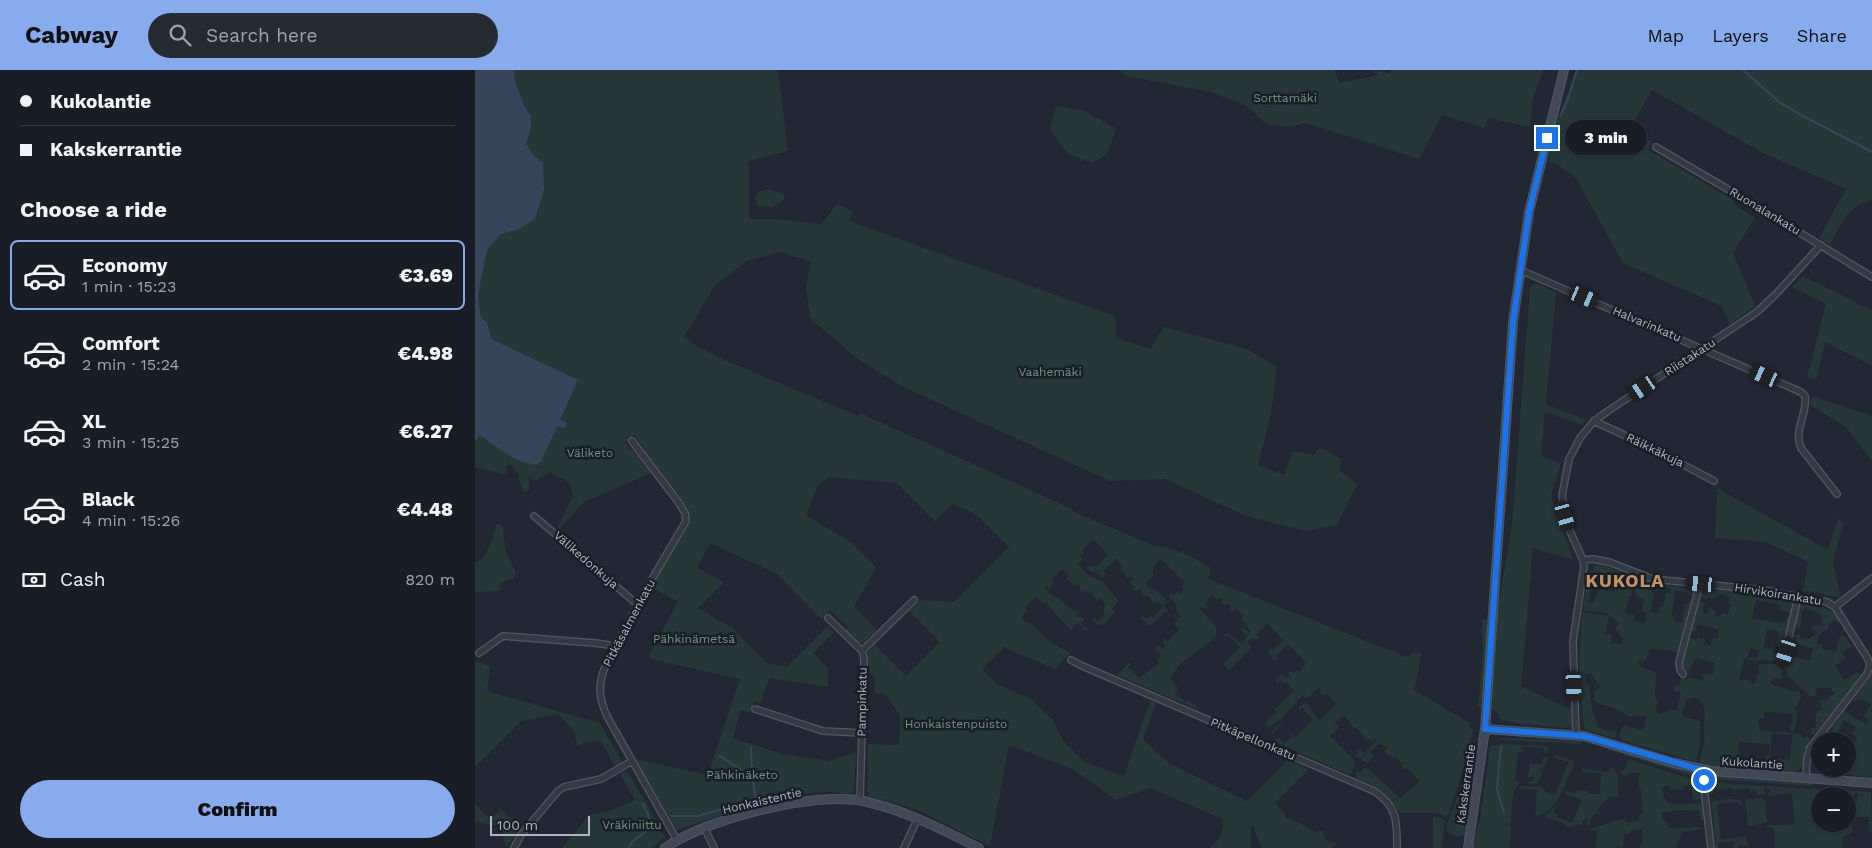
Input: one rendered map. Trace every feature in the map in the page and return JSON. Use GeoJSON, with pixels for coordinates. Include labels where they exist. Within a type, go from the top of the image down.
{"type":"FeatureCollection","features":[{"type":"Feature","properties":{"kind":"main road","name":"Kakskerrantie"},"geometry":{"type":"LineString","coordinates":[[1468,848],[1485,729],[1513,322],[1529,212],[1564,70]]}},
{"type":"Feature","properties":{"kind":"main road","name":"Kukolantie"},"geometry":{"type":"LineString","coordinates":[[1485,729],[1576,735],[1702,770],[1872,783]]}},
{"type":"Feature","properties":{"kind":"main road","name":"Honkaistentie"},"geometry":{"type":"LineString","coordinates":[[665,848],[704,827],[748,814],[806,802],[837,800],[860,801],[901,811],[979,848]]}},
{"type":"Feature","properties":{"kind":"street","name":"Ruonalankatu"},"geometry":{"type":"LineString","coordinates":[[1656,147],[1872,277]]}},
{"type":"Feature","properties":{"kind":"street","name":"Riistakatu"},"geometry":{"type":"LineString","coordinates":[[1576,735],[1573,641],[1583,560],[1569,529],[1563,496],[1569,459],[1580,438],[1594,421],[1766,304],[1821,245]]}},
{"type":"Feature","properties":{"kind":"street","name":"Halvarinkatu"},"geometry":{"type":"LineString","coordinates":[[1520,270],[1801,392],[1805,396],[1806,401],[1798,430],[1798,442],[1837,494]]}},
{"type":"Feature","properties":{"kind":"street","name":"Räikkäkuja"},"geometry":{"type":"LineString","coordinates":[[1594,421],[1652,448],[1714,481]]}},
{"type":"Feature","properties":{"kind":"street","name":"Pitkäsalmenkatu"},"geometry":{"type":"LineString","coordinates":[[632,441],[679,503],[686,517],[684,525],[603,671],[599,691],[604,710],[677,840]]}},
{"type":"Feature","properties":{"kind":"street","name":"Välikedonkuja"},"geometry":{"type":"LineString","coordinates":[[534,516],[638,605]]}},
{"type":"Feature","properties":{"kind":"street","name":"Hirvikoirankatu"},"geometry":{"type":"LineString","coordinates":[[1583,560],[1593,559],[1609,562],[1653,579],[1747,588],[1819,600],[1835,607],[1869,659],[1870,666],[1867,674],[1810,748],[1807,759],[1806,778]]}},
{"type":"Feature","properties":{"kind":"street"},"geometry":{"type":"LineString","coordinates":[[1835,607],[1872,578]]}},
{"type":"Feature","properties":{"kind":"street"},"geometry":{"type":"LineString","coordinates":[[1683,674],[1679,670],[1679,662],[1701,584]]}},
{"type":"Feature","properties":{"kind":"street"},"geometry":{"type":"LineString","coordinates":[[1783,662],[1798,596]]}},
{"type":"Feature","properties":{"kind":"street"},"geometry":{"type":"LineString","coordinates":[[862,651],[914,600]]}},
{"type":"Feature","properties":{"kind":"street","name":"Pampinkatu"},"geometry":{"type":"LineString","coordinates":[[828,618],[862,651],[864,658],[860,801]]}},
{"type":"Feature","properties":{"kind":"street"},"geometry":{"type":"LineString","coordinates":[[479,653],[503,636],[595,643],[615,648]]}},
{"type":"Feature","properties":{"kind":"street","name":"Pitkäpellonkatu"},"geometry":{"type":"LineString","coordinates":[[1071,660],[1374,791],[1385,800],[1396,816],[1397,848]]}},
{"type":"Feature","properties":{"kind":"street"},"geometry":{"type":"LineString","coordinates":[[755,709],[823,731],[862,732]]}},
{"type":"Feature","properties":{"kind":"street"},"geometry":{"type":"LineString","coordinates":[[514,848],[521,834],[558,791],[601,779],[632,761]]}},
{"type":"Feature","properties":{"kind":"street"},"geometry":{"type":"LineString","coordinates":[[1702,770],[1711,848]]}},
{"type":"Feature","properties":{"kind":"street"},"geometry":{"type":"LineString","coordinates":[[904,848],[918,818]]}},
{"type":"Feature","properties":{"kind":"street"},"geometry":{"type":"LineString","coordinates":[[704,827],[714,848]]}},
{"type":"Feature","properties":{"kind":"green space"},"geometry":{"type":"Polygon","coordinates":[[[515,70],[778,70],[788,151],[749,161],[749,219],[776,219],[822,224],[837,204],[853,211],[849,221],[1115,316],[1117,338],[1150,349],[1164,327],[1247,349],[1277,367],[1271,413],[1258,465],[1284,475],[1293,451],[1314,455],[1320,447],[1341,459],[1339,470],[1357,484],[1337,525],[1305,531],[1246,516],[1165,479],[1110,481],[901,386],[855,357],[810,318],[806,287],[811,262],[780,252],[747,261],[715,285],[684,337],[720,358],[858,416],[860,413],[1072,509],[1074,512],[1155,546],[1176,550],[1190,556],[1210,568],[1208,579],[1407,657],[1415,652],[1422,653],[1414,690],[1470,723],[1469,727],[1473,729],[1465,763],[1449,813],[1446,817],[1437,813],[1400,813],[1384,793],[1373,785],[1355,777],[1357,771],[1361,772],[1364,768],[1368,768],[1400,798],[1420,781],[1407,768],[1406,770],[1401,766],[1403,764],[1395,756],[1393,758],[1384,752],[1388,748],[1379,743],[1370,752],[1374,756],[1367,763],[1361,760],[1371,748],[1360,759],[1355,755],[1360,749],[1365,753],[1377,740],[1375,739],[1371,742],[1369,739],[1365,739],[1361,732],[1352,726],[1344,715],[1335,723],[1339,727],[1330,736],[1354,760],[1355,766],[1350,775],[1275,742],[1279,738],[1285,743],[1292,737],[1281,725],[1273,733],[1271,732],[1280,723],[1295,738],[1313,720],[1302,708],[1299,711],[1298,707],[1306,703],[1320,720],[1336,704],[1326,693],[1323,696],[1319,693],[1321,690],[1319,688],[1307,698],[1302,696],[1281,719],[1269,728],[1265,723],[1277,712],[1275,710],[1293,691],[1286,682],[1284,684],[1280,681],[1278,684],[1276,680],[1282,675],[1288,678],[1290,676],[1288,673],[1291,671],[1293,673],[1296,670],[1299,672],[1306,663],[1288,644],[1276,656],[1278,658],[1275,661],[1267,652],[1271,649],[1273,650],[1283,640],[1267,623],[1257,634],[1259,637],[1257,640],[1252,638],[1248,642],[1251,647],[1250,649],[1229,670],[1223,664],[1240,647],[1229,636],[1227,638],[1223,634],[1229,634],[1241,643],[1247,637],[1241,630],[1244,627],[1249,633],[1251,632],[1241,619],[1244,615],[1236,609],[1232,612],[1229,609],[1231,606],[1228,603],[1225,606],[1221,602],[1224,599],[1221,597],[1218,600],[1212,595],[1207,599],[1209,602],[1206,604],[1208,607],[1206,609],[1199,608],[1216,627],[1216,636],[1179,666],[1171,679],[1178,689],[1175,694],[1185,701],[1187,699],[1197,706],[1197,709],[1117,675],[1129,662],[1131,664],[1128,667],[1139,678],[1159,663],[1157,660],[1161,655],[1155,649],[1159,645],[1163,649],[1165,646],[1162,642],[1165,638],[1168,642],[1179,629],[1174,625],[1176,620],[1182,624],[1174,616],[1175,614],[1179,619],[1181,616],[1176,610],[1177,605],[1168,596],[1178,592],[1180,594],[1184,590],[1182,587],[1184,582],[1161,559],[1153,567],[1152,572],[1154,575],[1145,584],[1156,590],[1167,600],[1164,606],[1168,610],[1150,626],[1141,619],[1143,616],[1146,619],[1150,616],[1152,618],[1163,606],[1159,603],[1154,603],[1147,595],[1145,597],[1141,593],[1143,591],[1140,588],[1136,591],[1132,588],[1134,586],[1130,582],[1133,579],[1130,576],[1128,578],[1120,569],[1122,567],[1117,558],[1103,571],[1106,574],[1103,577],[1087,568],[1089,565],[1092,567],[1097,566],[1108,555],[1093,539],[1082,551],[1084,553],[1080,556],[1083,559],[1078,564],[1089,576],[1102,581],[1119,601],[1112,608],[1115,612],[1103,625],[1096,624],[1093,620],[1095,618],[1098,621],[1105,614],[1103,608],[1106,605],[1100,598],[1097,600],[1092,593],[1090,594],[1086,590],[1083,593],[1079,589],[1081,586],[1079,584],[1075,586],[1062,569],[1052,580],[1054,583],[1048,590],[1047,586],[1044,588],[1051,595],[1059,598],[1067,606],[1079,613],[1075,617],[1085,619],[1081,623],[1088,630],[1086,631],[1078,623],[1070,630],[1045,602],[1043,603],[1036,596],[1025,608],[1027,611],[1021,617],[1026,622],[1032,624],[1049,641],[1070,653],[1055,669],[1004,647],[982,669],[997,684],[1031,699],[1052,719],[1063,741],[1084,762],[1124,776],[1150,701],[1156,703],[1143,740],[1170,764],[1247,801],[1288,760],[1309,769],[1275,803],[1285,814],[1286,819],[1290,818],[1316,832],[1324,831],[1324,837],[1329,842],[1336,843],[1336,846],[1332,846],[1332,848],[1261,848],[1253,825],[1251,826],[1251,848],[1209,848],[1220,836],[1223,828],[1223,819],[1150,788],[1116,800],[1073,769],[1009,745],[990,846],[922,812],[869,796],[867,791],[868,744],[899,745],[900,715],[885,694],[875,694],[875,677],[870,672],[867,653],[875,645],[906,676],[940,642],[909,611],[920,600],[954,602],[1009,547],[976,514],[953,504],[935,521],[897,483],[828,477],[817,487],[806,515],[852,543],[876,567],[854,607],[877,630],[864,642],[857,643],[845,631],[848,627],[830,610],[821,619],[777,574],[710,543],[697,568],[724,582],[698,608],[731,627],[767,663],[787,667],[828,626],[834,632],[813,653],[828,669],[828,687],[769,678],[761,703],[754,701],[750,713],[741,710],[733,738],[782,754],[829,761],[856,752],[854,791],[849,794],[806,793],[744,808],[677,830],[635,759],[708,775],[740,679],[648,657],[678,602],[651,587],[671,550],[685,530],[689,518],[686,509],[688,508],[646,454],[645,449],[634,435],[625,442],[651,473],[584,502],[559,530],[557,528],[573,496],[569,482],[550,472],[535,481],[529,476],[529,490],[525,492],[522,490],[518,479],[519,475],[511,465],[508,464],[505,475],[475,467],[475,431],[550,441],[557,427],[565,428],[560,420],[578,380],[492,339],[487,323],[481,317],[478,296],[487,250],[501,234],[517,230],[543,164],[533,155],[526,143],[531,129],[531,116],[525,107],[514,79],[515,70]]]}},
{"type":"Feature","properties":{"kind":"green space","name":"Sorttamäki"},"geometry":{"type":"Polygon","coordinates":[[[1118,70],[1335,70],[1339,83],[1379,75],[1370,70],[1389,73],[1392,70],[1543,70],[1533,98],[1530,127],[1488,118],[1485,128],[1442,115],[1419,159],[1306,123],[1289,127],[1267,124],[1245,105],[1211,92],[1127,76],[1118,70]]]}},
{"type":"Feature","properties":{"kind":"green space"},"geometry":{"type":"Polygon","coordinates":[[[1576,70],[1872,70],[1872,200],[1856,207],[1850,212],[1830,245],[1819,238],[1846,189],[1763,153],[1652,90],[1629,131],[1652,141],[1648,150],[1732,199],[1735,205],[1755,218],[1733,253],[1755,306],[1730,324],[1722,306],[1623,263],[1575,177],[1548,161],[1557,122],[1576,70]]]}},
{"type":"Feature","properties":{"kind":"green space"},"geometry":{"type":"Polygon","coordinates":[[[1056,106],[1085,111],[1116,129],[1107,154],[1092,163],[1068,154],[1050,130],[1056,106]]]}},
{"type":"Feature","properties":{"kind":"green space"},"geometry":{"type":"Polygon","coordinates":[[[769,189],[785,194],[784,200],[772,207],[758,206],[755,198],[758,192],[769,189]]]}},
{"type":"Feature","properties":{"kind":"green space"},"geometry":{"type":"Polygon","coordinates":[[[1803,276],[1872,311],[1872,366],[1825,342],[1816,380],[1807,377],[1826,304],[1792,287],[1803,276]]]}},
{"type":"Feature","properties":{"kind":"green space"},"geometry":{"type":"Polygon","coordinates":[[[1534,283],[1556,292],[1546,405],[1586,419],[1582,425],[1545,412],[1541,456],[1561,463],[1551,496],[1573,560],[1533,548],[1521,686],[1571,710],[1572,722],[1567,728],[1515,723],[1500,719],[1497,712],[1491,709],[1498,606],[1512,526],[1530,288],[1534,283]]]}},
{"type":"Feature","properties":{"kind":"green space"},"geometry":{"type":"Polygon","coordinates":[[[1812,396],[1872,416],[1872,461],[1846,427],[1810,405],[1812,396]]]}},
{"type":"Feature","properties":{"kind":"green space"},"geometry":{"type":"Polygon","coordinates":[[[1717,488],[1828,550],[1838,519],[1844,522],[1833,561],[1841,598],[1809,591],[1803,592],[1808,562],[1766,542],[1715,538],[1717,488]]]}},
{"type":"Feature","properties":{"kind":"green space"},"geometry":{"type":"Polygon","coordinates":[[[497,523],[503,526],[505,549],[516,573],[513,579],[501,582],[499,591],[475,592],[475,563],[487,551],[497,523]]]}},
{"type":"Feature","properties":{"kind":"green space"},"geometry":{"type":"Polygon","coordinates":[[[1596,565],[1605,566],[1634,577],[1633,580],[1627,578],[1626,586],[1632,588],[1625,613],[1635,616],[1634,620],[1644,624],[1647,613],[1642,611],[1644,598],[1636,597],[1636,592],[1634,592],[1636,588],[1643,589],[1644,583],[1640,579],[1657,584],[1657,586],[1653,586],[1652,591],[1654,594],[1651,612],[1658,614],[1660,607],[1663,607],[1667,592],[1670,593],[1671,589],[1664,588],[1664,585],[1688,588],[1694,591],[1695,594],[1693,596],[1686,592],[1675,590],[1672,616],[1675,617],[1674,621],[1682,623],[1685,604],[1688,604],[1689,601],[1693,602],[1679,652],[1650,648],[1646,661],[1639,660],[1638,665],[1656,673],[1655,697],[1658,699],[1656,710],[1658,713],[1664,713],[1671,709],[1677,710],[1681,692],[1674,691],[1673,687],[1679,685],[1681,678],[1687,680],[1688,677],[1703,681],[1702,673],[1712,675],[1715,663],[1695,658],[1689,672],[1681,667],[1688,637],[1696,640],[1698,637],[1705,639],[1704,644],[1710,646],[1713,637],[1718,638],[1719,630],[1698,624],[1695,632],[1690,631],[1698,601],[1705,603],[1702,613],[1707,614],[1710,606],[1716,612],[1715,616],[1718,617],[1722,613],[1728,614],[1731,604],[1728,603],[1730,598],[1721,594],[1713,599],[1707,598],[1706,600],[1700,593],[1717,590],[1742,592],[1788,600],[1794,603],[1792,613],[1779,610],[1780,605],[1756,600],[1752,619],[1785,623],[1787,617],[1791,618],[1785,648],[1777,647],[1778,631],[1767,629],[1764,648],[1774,650],[1773,653],[1780,654],[1778,661],[1750,660],[1751,657],[1757,658],[1759,651],[1750,648],[1749,658],[1744,659],[1739,680],[1749,680],[1748,682],[1755,684],[1757,675],[1760,674],[1758,668],[1760,664],[1777,664],[1783,670],[1781,680],[1773,677],[1771,684],[1791,691],[1799,691],[1801,697],[1797,706],[1793,708],[1797,711],[1795,730],[1790,730],[1793,714],[1764,712],[1764,718],[1758,720],[1759,730],[1772,732],[1770,758],[1768,760],[1765,760],[1765,756],[1769,756],[1770,744],[1739,742],[1738,753],[1741,754],[1740,758],[1732,758],[1731,760],[1739,761],[1739,768],[1700,764],[1704,742],[1705,714],[1701,702],[1694,697],[1686,701],[1682,714],[1684,717],[1700,721],[1700,743],[1696,762],[1621,740],[1620,732],[1624,725],[1643,731],[1647,717],[1629,717],[1619,710],[1597,703],[1594,699],[1594,693],[1600,686],[1599,684],[1595,687],[1597,680],[1593,679],[1594,675],[1586,674],[1585,683],[1589,684],[1592,710],[1598,727],[1607,731],[1614,731],[1617,735],[1613,738],[1586,730],[1583,723],[1579,665],[1582,612],[1609,616],[1605,634],[1611,635],[1611,643],[1621,644],[1624,640],[1615,629],[1619,623],[1606,613],[1583,610],[1586,587],[1590,588],[1589,602],[1594,603],[1596,594],[1600,590],[1614,592],[1617,579],[1598,576],[1598,580],[1587,581],[1596,565]]]}},
{"type":"Feature","properties":{"kind":"green space"},"geometry":{"type":"Polygon","coordinates":[[[1807,603],[1831,611],[1832,609],[1840,621],[1838,623],[1835,620],[1829,624],[1828,631],[1824,631],[1819,635],[1817,644],[1822,645],[1822,649],[1836,652],[1840,635],[1846,637],[1852,647],[1842,652],[1845,658],[1836,667],[1844,680],[1857,672],[1861,675],[1832,715],[1817,732],[1811,732],[1811,728],[1815,728],[1816,714],[1822,709],[1820,699],[1828,700],[1829,695],[1833,695],[1834,691],[1832,691],[1832,688],[1817,688],[1816,696],[1810,696],[1788,676],[1784,667],[1789,656],[1810,660],[1813,648],[1791,644],[1793,634],[1800,635],[1800,638],[1808,639],[1818,633],[1811,630],[1813,625],[1822,625],[1820,614],[1803,609],[1800,628],[1794,627],[1799,604],[1807,603]]]}},
{"type":"Feature","properties":{"kind":"green space"},"geometry":{"type":"Polygon","coordinates":[[[1483,619],[1487,620],[1486,677],[1481,708],[1478,707],[1483,649],[1483,619]]]}},
{"type":"Feature","properties":{"kind":"green space"},"geometry":{"type":"Polygon","coordinates":[[[475,661],[490,666],[487,691],[600,723],[620,758],[620,763],[615,766],[600,740],[577,745],[574,731],[558,714],[521,721],[475,767],[475,661]]]}},
{"type":"Feature","properties":{"kind":"green space"},"geometry":{"type":"Polygon","coordinates":[[[1872,675],[1872,777],[1856,776],[1857,738],[1856,732],[1853,732],[1856,727],[1844,720],[1838,732],[1831,729],[1844,711],[1866,724],[1869,719],[1864,716],[1871,704],[1862,699],[1860,702],[1853,700],[1872,675]]]}},
{"type":"Feature","properties":{"kind":"green space"},"geometry":{"type":"Polygon","coordinates":[[[1777,731],[1801,734],[1801,737],[1805,738],[1806,736],[1811,739],[1804,751],[1805,766],[1796,772],[1772,770],[1772,758],[1790,760],[1792,735],[1774,734],[1777,731]]]}},
{"type":"Feature","properties":{"kind":"green space"},"geometry":{"type":"Polygon","coordinates":[[[1514,738],[1582,741],[1580,744],[1498,740],[1514,738]]]}},
{"type":"Feature","properties":{"kind":"green space"},"geometry":{"type":"Polygon","coordinates":[[[1491,745],[1549,746],[1548,751],[1544,752],[1544,748],[1524,747],[1523,752],[1518,752],[1515,781],[1521,782],[1517,785],[1512,800],[1511,822],[1509,823],[1511,826],[1510,840],[1508,840],[1510,841],[1509,848],[1473,848],[1481,814],[1490,747],[1491,745]]]}},
{"type":"Feature","properties":{"kind":"green space"},"geometry":{"type":"Polygon","coordinates":[[[1609,746],[1695,772],[1699,778],[1608,750],[1609,746]]]}},
{"type":"Feature","properties":{"kind":"green space"},"geometry":{"type":"Polygon","coordinates":[[[1556,755],[1575,761],[1565,786],[1555,803],[1542,815],[1535,816],[1537,790],[1518,789],[1521,786],[1539,786],[1545,789],[1544,791],[1555,795],[1569,762],[1552,757],[1556,755]]]}},
{"type":"Feature","properties":{"kind":"green space"},"geometry":{"type":"Polygon","coordinates":[[[1544,757],[1548,758],[1544,769],[1542,768],[1540,771],[1542,773],[1538,783],[1529,784],[1528,780],[1530,782],[1533,781],[1533,776],[1528,778],[1530,760],[1531,764],[1542,764],[1544,757]]]}},
{"type":"Feature","properties":{"kind":"green space"},"geometry":{"type":"Polygon","coordinates":[[[1628,759],[1701,782],[1703,799],[1693,800],[1691,785],[1683,786],[1683,789],[1671,790],[1670,786],[1662,787],[1665,799],[1670,804],[1703,803],[1705,821],[1701,820],[1699,811],[1680,810],[1661,813],[1670,828],[1702,827],[1702,829],[1682,832],[1677,848],[1640,848],[1643,842],[1642,829],[1630,831],[1630,834],[1624,834],[1623,848],[1616,846],[1615,848],[1596,848],[1597,831],[1590,831],[1590,828],[1621,819],[1625,819],[1626,822],[1639,821],[1639,815],[1643,814],[1641,789],[1639,789],[1639,773],[1627,773],[1627,776],[1620,774],[1621,771],[1624,771],[1628,759]]]}},
{"type":"Feature","properties":{"kind":"green space"},"geometry":{"type":"Polygon","coordinates":[[[1583,768],[1610,772],[1611,768],[1614,769],[1618,775],[1618,798],[1610,796],[1597,810],[1601,814],[1595,813],[1590,820],[1590,825],[1585,824],[1588,823],[1588,820],[1582,820],[1584,824],[1571,828],[1546,818],[1545,816],[1556,806],[1554,813],[1557,814],[1556,817],[1572,823],[1582,800],[1565,794],[1565,791],[1576,793],[1576,790],[1588,791],[1589,794],[1600,794],[1601,773],[1584,773],[1582,775],[1583,768]]]}},
{"type":"Feature","properties":{"kind":"green space","name":"Vräkiniittu"},"geometry":{"type":"Polygon","coordinates":[[[625,771],[629,773],[665,837],[651,848],[562,848],[589,815],[610,811],[635,800],[620,774],[625,771]]]}},
{"type":"Feature","properties":{"kind":"green space"},"geometry":{"type":"Polygon","coordinates":[[[1714,776],[1813,782],[1813,784],[1811,786],[1714,779],[1714,776]]]}},
{"type":"Feature","properties":{"kind":"green space"},"geometry":{"type":"Polygon","coordinates":[[[1712,782],[1764,786],[1765,794],[1757,795],[1756,790],[1750,791],[1749,788],[1735,790],[1735,795],[1732,788],[1714,790],[1713,794],[1710,795],[1712,782]]]}},
{"type":"Feature","properties":{"kind":"green space"},"geometry":{"type":"Polygon","coordinates":[[[1765,786],[1811,789],[1811,832],[1852,832],[1843,837],[1842,848],[1775,848],[1775,831],[1772,827],[1766,828],[1768,825],[1795,824],[1792,793],[1768,796],[1770,789],[1766,789],[1765,786]]]}},
{"type":"Feature","properties":{"kind":"green space"},"geometry":{"type":"Polygon","coordinates":[[[1856,791],[1871,792],[1872,831],[1869,831],[1869,817],[1856,817],[1858,793],[1856,791]]]}},
{"type":"Feature","properties":{"kind":"green space"},"geometry":{"type":"Polygon","coordinates":[[[1466,793],[1465,799],[1469,801],[1465,838],[1461,834],[1461,837],[1451,835],[1447,832],[1447,828],[1450,814],[1458,796],[1466,793]]]}},
{"type":"Feature","properties":{"kind":"green space"},"geometry":{"type":"Polygon","coordinates":[[[1762,798],[1765,800],[1767,823],[1748,826],[1745,800],[1762,798]]]}},
{"type":"Feature","properties":{"kind":"green space"},"geometry":{"type":"Polygon","coordinates":[[[1740,800],[1742,804],[1739,805],[1738,802],[1717,804],[1721,840],[1745,836],[1749,845],[1738,845],[1739,848],[1734,848],[1734,841],[1718,843],[1718,848],[1716,848],[1711,801],[1740,800]]]}},
{"type":"Feature","properties":{"kind":"green space"},"geometry":{"type":"Polygon","coordinates":[[[475,804],[490,819],[501,809],[521,829],[506,847],[501,826],[475,822],[475,804]]]}},
{"type":"Feature","properties":{"kind":"green space"},"geometry":{"type":"Polygon","coordinates":[[[1433,817],[1439,817],[1445,821],[1442,848],[1433,848],[1433,817]]]}},
{"type":"Feature","properties":{"kind":"water"},"geometry":{"type":"Polygon","coordinates":[[[475,70],[515,70],[514,79],[525,107],[531,116],[531,129],[526,143],[533,155],[543,163],[544,190],[535,219],[517,230],[501,234],[487,250],[478,296],[481,317],[487,323],[492,339],[578,380],[560,420],[567,423],[565,428],[557,427],[541,461],[537,465],[515,458],[483,437],[479,436],[475,441],[475,70]]]}},
{"type":"Feature","properties":{"kind":"waterway"},"geometry":{"type":"LineString","coordinates":[[1560,116],[1568,99],[1577,70]]}},
{"type":"Feature","properties":{"kind":"waterway"},"geometry":{"type":"LineString","coordinates":[[1743,70],[1778,101],[1872,152]]}},
{"type":"Feature","properties":{"kind":"waterway"},"geometry":{"type":"LineString","coordinates":[[751,747],[752,776],[756,799]]}},
{"type":"Feature","properties":{"kind":"waterway"},"geometry":{"type":"LineString","coordinates":[[1501,747],[1497,789],[1504,813]]}},
{"type":"Feature","properties":{"kind":"waterway"},"geometry":{"type":"LineString","coordinates":[[720,756],[751,776]]}},
{"type":"Feature","properties":{"kind":"waterway"},"geometry":{"type":"LineString","coordinates":[[671,816],[698,816],[756,799],[798,794]]}},
{"type":"Feature","properties":{"kind":"waterway"},"geometry":{"type":"LineString","coordinates":[[643,804],[649,817],[648,828]]}},
{"type":"Feature","properties":{"kind":"waterway"},"geometry":{"type":"LineString","coordinates":[[629,848],[632,842],[651,827]]}},
{"type":"Feature","properties":{"kind":"district","name":"KUKOLA"},"geometry":{"type":"Point","coordinates":[1625,581]}},
{"type":"Feature","properties":{"kind":"route"},"geometry":{"type":"LineString","coordinates":[[1547,138],[1529,212],[1513,322],[1485,729],[1584,736],[1702,770],[1704,780]]}},
{"type":"Feature","properties":{"kind":"park label","name":"Vaahemäki"},"geometry":{"type":"Point","coordinates":[1050,372]}},
{"type":"Feature","properties":{"kind":"park label","name":"Väliketo"},"geometry":{"type":"Point","coordinates":[590,453]}},
{"type":"Feature","properties":{"kind":"park label","name":"Pähkinämetsä"},"geometry":{"type":"Point","coordinates":[694,639]}},
{"type":"Feature","properties":{"kind":"park label","name":"Honkaistenpuisto"},"geometry":{"type":"Point","coordinates":[956,724]}},
{"type":"Feature","properties":{"kind":"park label","name":"Pähkinäketo"},"geometry":{"type":"Point","coordinates":[742,775]}}]}
